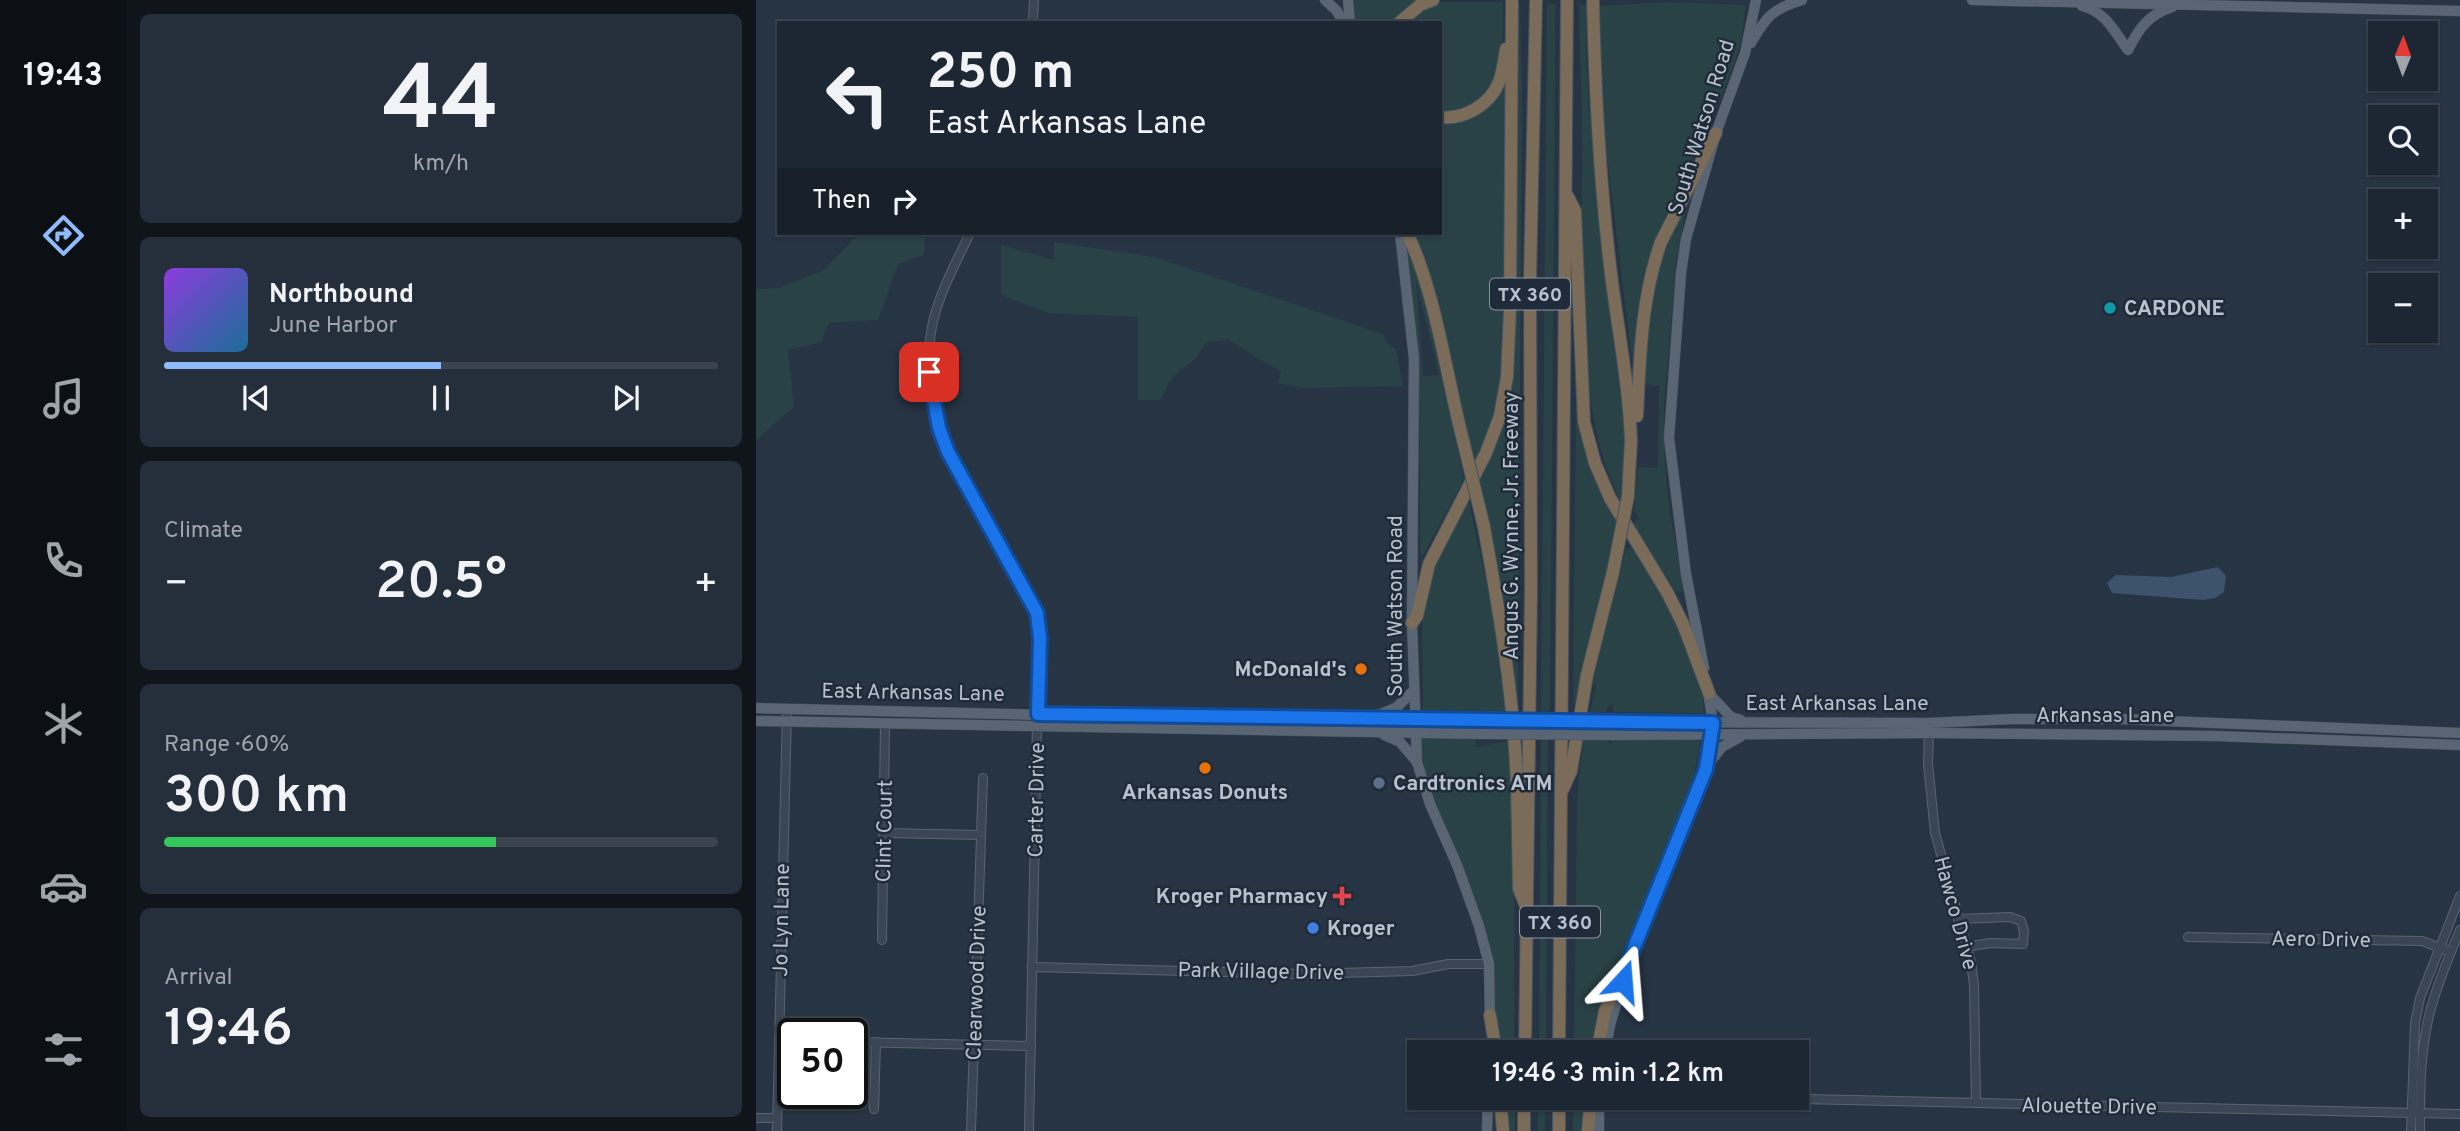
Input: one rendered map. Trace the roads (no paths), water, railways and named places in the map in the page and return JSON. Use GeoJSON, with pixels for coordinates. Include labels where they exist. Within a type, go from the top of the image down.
{"type":"FeatureCollection","features":[{"type":"Feature","properties":{"kind":"highway"},"geometry":{"type":"LineString","coordinates":[[1401,21],[1420,5],[1433,0]]}},
{"type":"Feature","properties":{"kind":"highway"},"geometry":{"type":"LineString","coordinates":[[1412,623],[1417,616],[1429,565],[1486,453],[1500,415],[1507,377],[1510,319],[1512,0]]}},
{"type":"Feature","properties":{"kind":"highway","name":"Angus G. Wynne, Jr. Freeway"},"geometry":{"type":"LineString","coordinates":[[1525,1040],[1531,589],[1530,278],[1535,0]]}},
{"type":"Feature","properties":{"kind":"highway","name":"TX 360"},"geometry":{"type":"LineString","coordinates":[[1559,1040],[1567,0]]}},
{"type":"Feature","properties":{"kind":"highway"},"geometry":{"type":"LineString","coordinates":[[1561,792],[1571,771],[1587,675],[1613,572],[1628,496],[1631,441],[1628,391],[1612,281],[1597,121],[1593,0]]}},
{"type":"Feature","properties":{"kind":"highway"},"geometry":{"type":"LineString","coordinates":[[1442,117],[1460,116],[1472,111],[1495,91],[1512,29]]}},
{"type":"Feature","properties":{"kind":"highway"},"geometry":{"type":"LineString","coordinates":[[1631,441],[1636,417],[1643,311],[1655,260],[1661,242],[1716,134]]}},
{"type":"Feature","properties":{"kind":"highway"},"geometry":{"type":"LineString","coordinates":[[1566,193],[1575,211],[1584,422],[1595,463],[1609,498],[1667,592],[1683,624],[1709,693]]}},
{"type":"Feature","properties":{"kind":"highway"},"geometry":{"type":"LineString","coordinates":[[1408,235],[1427,294],[1484,527],[1511,704],[1516,765],[1519,889],[1528,913]]}},
{"type":"Feature","properties":{"kind":"highway"},"geometry":{"type":"LineString","coordinates":[[1599,1040],[1605,1011],[1645,921]]}},
{"type":"Feature","properties":{"kind":"highway"},"geometry":{"type":"LineString","coordinates":[[1490,1015],[1494,1040]]}},
{"type":"Feature","properties":{"kind":"highway"},"geometry":{"type":"LineString","coordinates":[[1501,1110],[1503,1131]]}},
{"type":"Feature","properties":{"kind":"highway"},"geometry":{"type":"LineString","coordinates":[[1524,1110],[1524,1131]]}},
{"type":"Feature","properties":{"kind":"highway"},"geometry":{"type":"LineString","coordinates":[[1559,1110],[1559,1131]]}},
{"type":"Feature","properties":{"kind":"highway"},"geometry":{"type":"LineString","coordinates":[[1588,1131],[1590,1110]]}},
{"type":"Feature","properties":{"kind":"main road"},"geometry":{"type":"LineString","coordinates":[[1325,0],[1343,21]]}},
{"type":"Feature","properties":{"kind":"main road"},"geometry":{"type":"LineString","coordinates":[[1348,0],[1350,21]]}},
{"type":"Feature","properties":{"kind":"main road","name":"South Watson Road"},"geometry":{"type":"LineString","coordinates":[[1706,769],[1713,723],[1686,574],[1669,438],[1686,239],[1716,134],[1745,53],[1756,0]]}},
{"type":"Feature","properties":{"kind":"main road"},"geometry":{"type":"LineString","coordinates":[[1745,53],[1774,11],[1783,5],[1802,0]]}},
{"type":"Feature","properties":{"kind":"main road"},"geometry":{"type":"LineString","coordinates":[[1972,0],[2460,11]]}},
{"type":"Feature","properties":{"kind":"main road"},"geometry":{"type":"LineString","coordinates":[[2057,1],[2096,9],[2110,23],[2128,50],[2147,19],[2180,4]]}},
{"type":"Feature","properties":{"kind":"main road","name":"South Watson Road"},"geometry":{"type":"LineString","coordinates":[[1400,235],[1414,359],[1412,623],[1417,762],[1430,804],[1457,865],[1479,926],[1489,964],[1489,1040]]}},
{"type":"Feature","properties":{"kind":"main road"},"geometry":{"type":"LineString","coordinates":[[1364,718],[1390,712],[1414,691]]}},
{"type":"Feature","properties":{"kind":"main road"},"geometry":{"type":"LineString","coordinates":[[1709,693],[1720,709],[1731,718],[1756,722]]}},
{"type":"Feature","properties":{"kind":"main road","name":"East Arkansas Lane"},"geometry":{"type":"LineString","coordinates":[[756,708],[1756,722],[1929,728],[2012,719],[2120,719]]}},
{"type":"Feature","properties":{"kind":"main road","name":"Arkansas Lane"},"geometry":{"type":"LineString","coordinates":[[2120,719],[2460,733]]}},
{"type":"Feature","properties":{"kind":"main road","name":"East Arkansas Lane"},"geometry":{"type":"LineString","coordinates":[[756,721],[1370,732],[1712,736],[1750,734]]}},
{"type":"Feature","properties":{"kind":"main road","name":"Arkansas Lane"},"geometry":{"type":"LineString","coordinates":[[1750,734],[1929,728],[2460,745]]}},
{"type":"Feature","properties":{"kind":"main road"},"geometry":{"type":"LineString","coordinates":[[1370,732],[1400,742],[1417,762]]}},
{"type":"Feature","properties":{"kind":"main road"},"geometry":{"type":"LineString","coordinates":[[1607,1040],[1629,960],[1706,769],[1722,747],[1735,738],[1750,734]]}},
{"type":"Feature","properties":{"kind":"main road"},"geometry":{"type":"LineString","coordinates":[[1487,1131],[1488,1110]]}},
{"type":"Feature","properties":{"kind":"main road"},"geometry":{"type":"LineString","coordinates":[[1599,1110],[1599,1131]]}},
{"type":"Feature","properties":{"kind":"street"},"geometry":{"type":"LineString","coordinates":[[1032,21],[1034,0]]}},
{"type":"Feature","properties":{"kind":"street","name":"Carter Drive"},"geometry":{"type":"LineString","coordinates":[[969,235],[934,319],[929,372],[934,410],[948,452],[1037,613],[1040,639],[1028,1131]]}},
{"type":"Feature","properties":{"kind":"street","name":"Jo Lyn Lane"},"geometry":{"type":"LineString","coordinates":[[779,1018],[787,709]]}},
{"type":"Feature","properties":{"kind":"street","name":"Clint Court"},"geometry":{"type":"LineString","coordinates":[[882,940],[886,723]]}},
{"type":"Feature","properties":{"kind":"street","name":"Hawco Drive"},"geometry":{"type":"LineString","coordinates":[[1929,728],[1928,764],[1935,834],[1971,962],[1975,1003],[1976,1103]]}},
{"type":"Feature","properties":{"kind":"street","name":"Clearwood Drive"},"geometry":{"type":"LineString","coordinates":[[971,1131],[982,778]]}},
{"type":"Feature","properties":{"kind":"street"},"geometry":{"type":"LineString","coordinates":[[885,833],[981,835]]}},
{"type":"Feature","properties":{"kind":"street"},"geometry":{"type":"LineString","coordinates":[[2420,1131],[2415,1113],[2414,1023],[2420,998],[2460,896]]}},
{"type":"Feature","properties":{"kind":"street"},"geometry":{"type":"LineString","coordinates":[[1958,919],[2010,917],[2021,920],[2024,944],[1990,943],[1966,947]]}},
{"type":"Feature","properties":{"kind":"street"},"geometry":{"type":"LineString","coordinates":[[2411,1131],[2430,1010],[2460,930]]}},
{"type":"Feature","properties":{"kind":"street","name":"Aero Drive"},"geometry":{"type":"LineString","coordinates":[[2188,937],[2421,941],[2451,952]]}},
{"type":"Feature","properties":{"kind":"street","name":"Park Village Drive"},"geometry":{"type":"LineString","coordinates":[[1032,967],[1302,974],[1412,971],[1448,964],[1489,964]]}},
{"type":"Feature","properties":{"kind":"street"},"geometry":{"type":"LineString","coordinates":[[868,1042],[1031,1046]]}},
{"type":"Feature","properties":{"kind":"street"},"geometry":{"type":"LineString","coordinates":[[874,1109],[876,1042]]}},
{"type":"Feature","properties":{"kind":"street","name":"Alouette Drive"},"geometry":{"type":"LineString","coordinates":[[1809,1099],[2460,1114]]}},
{"type":"Feature","properties":{"kind":"street","name":"Jo Lyn Lane"},"geometry":{"type":"LineString","coordinates":[[777,1109],[777,1131]]}},
{"type":"Feature","properties":{"kind":"street"},"geometry":{"type":"LineString","coordinates":[[756,1118],[777,1118]]}},
{"type":"Feature","properties":{"kind":"water"},"geometry":{"type":"Polygon","coordinates":[[[2218,567],[2226,576],[2224,592],[2215,598],[2203,600],[2112,593],[2107,583],[2116,575],[2171,577],[2218,567]]]}},
{"type":"Feature","properties":{"kind":"place","name":"CARDONE"},"geometry":{"type":"Point","coordinates":[2110,308]}},
{"type":"Feature","properties":{"kind":"place","name":"McDonald's"},"geometry":{"type":"Point","coordinates":[1361,669]}},
{"type":"Feature","properties":{"kind":"place","name":"Arkansas Donuts"},"geometry":{"type":"Point","coordinates":[1205,768]}},
{"type":"Feature","properties":{"kind":"place","name":"Cardtronics ATM"},"geometry":{"type":"Point","coordinates":[1379,783]}},
{"type":"Feature","properties":{"kind":"place","name":"Kroger Pharmacy"},"geometry":{"type":"Point","coordinates":[1342,896]}},
{"type":"Feature","properties":{"kind":"place","name":"Kroger"},"geometry":{"type":"Point","coordinates":[1313,928]}}]}
